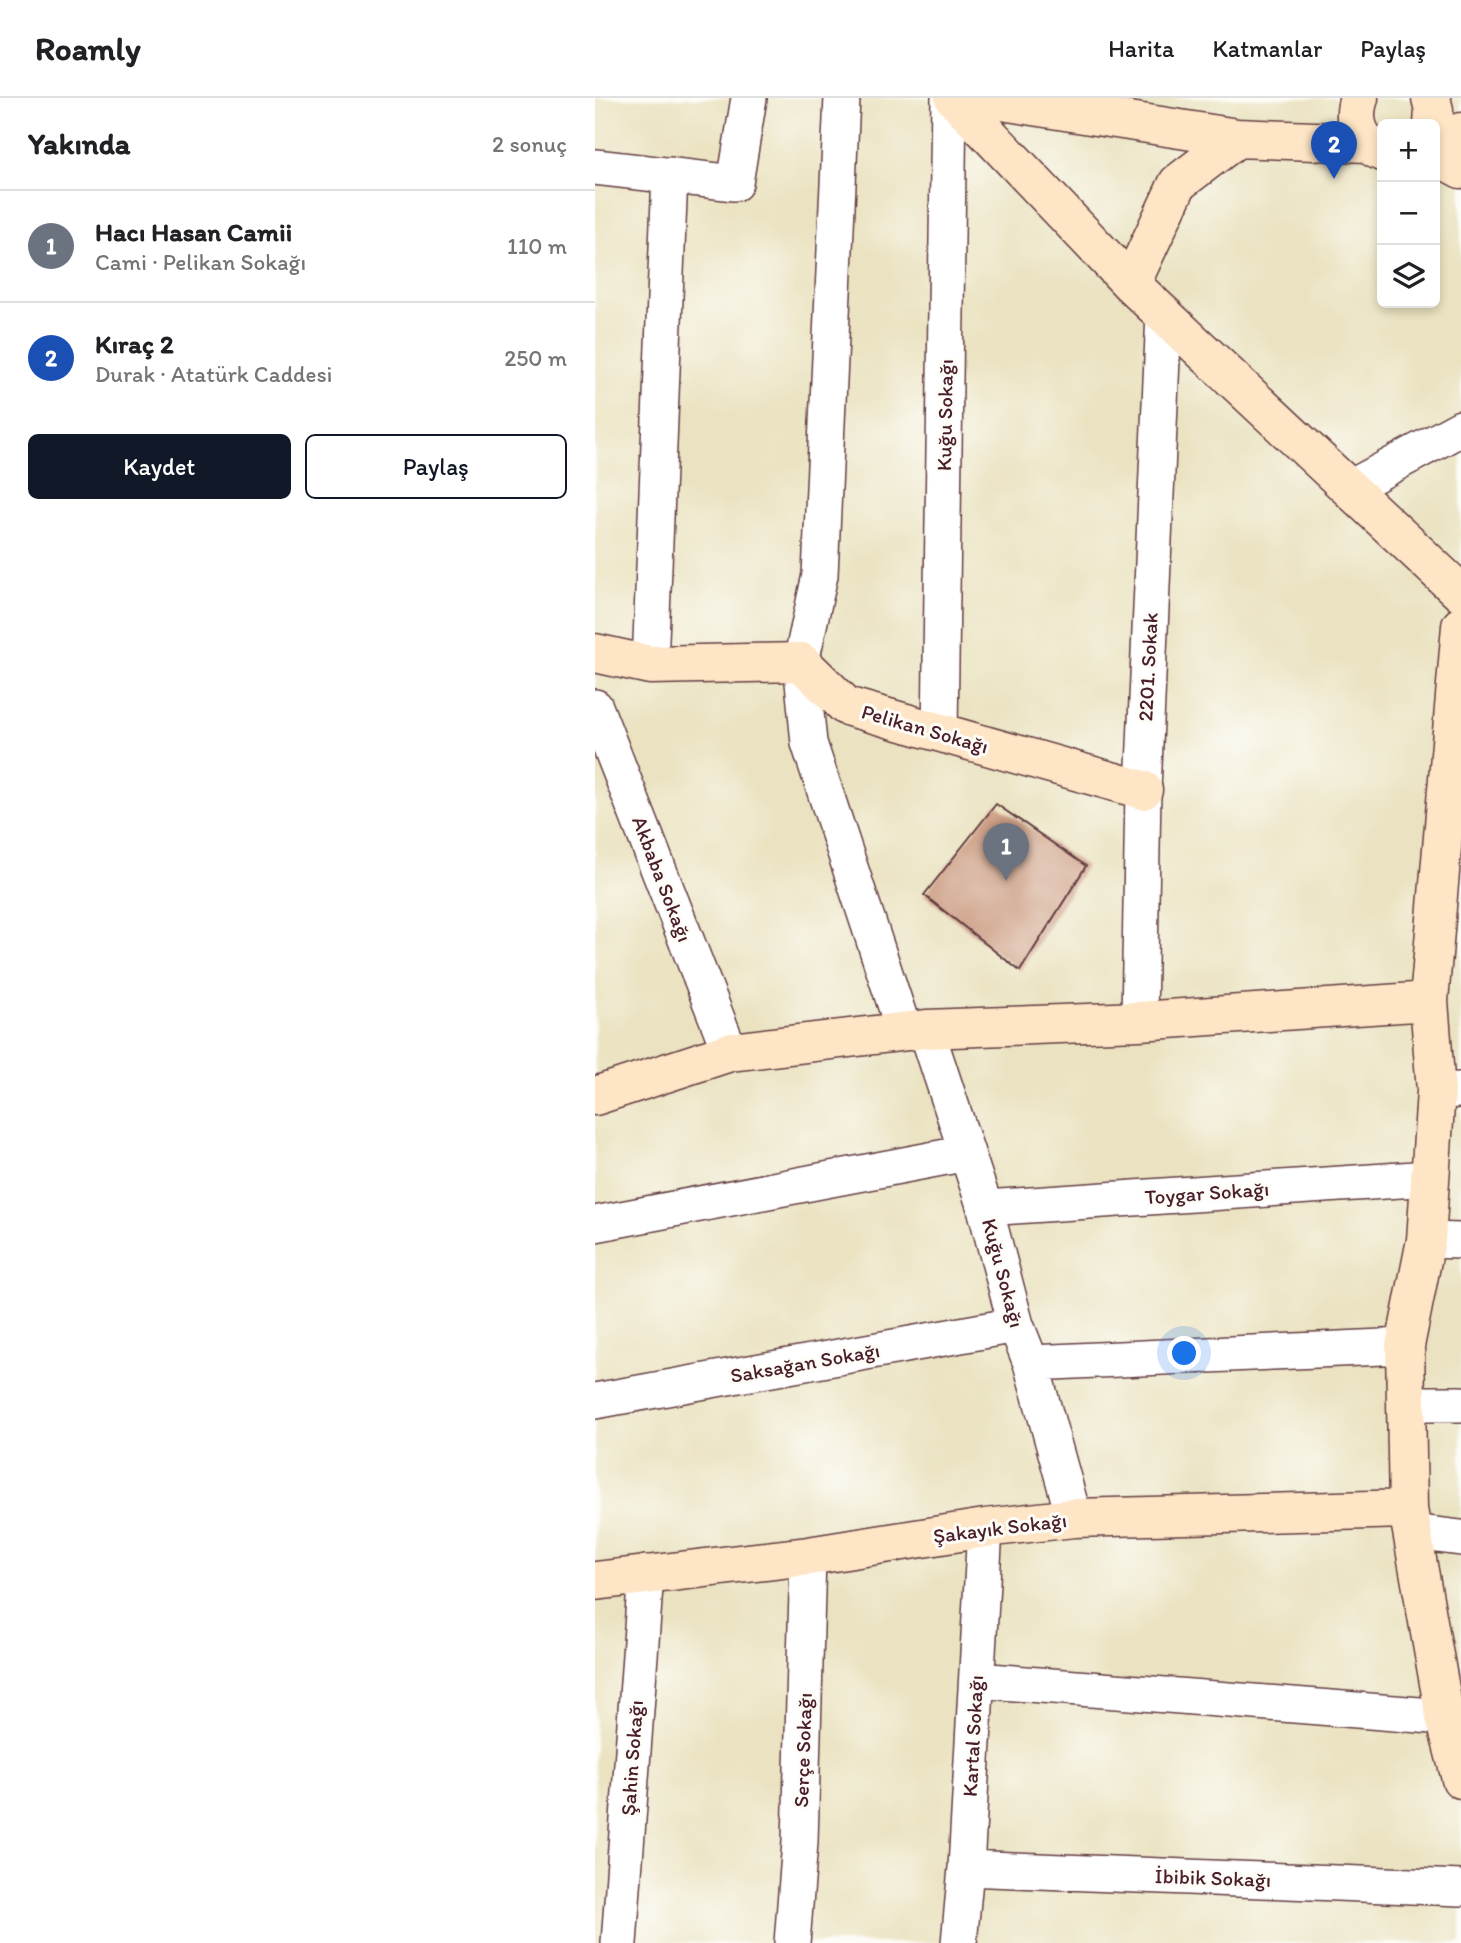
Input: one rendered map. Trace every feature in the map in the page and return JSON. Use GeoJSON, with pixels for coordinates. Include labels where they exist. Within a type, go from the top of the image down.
{"type":"FeatureCollection","features":[{"type":"Feature","properties":{"kind":"street"},"geometry":{"type":"LineString","coordinates":[[595,167],[735,183],[749,98]]}},
{"type":"Feature","properties":{"kind":"street","name":"Kuğu Sokağı"},"geometry":{"type":"LineString","coordinates":[[842,98],[820,575],[801,662],[809,743],[915,1030],[967,1153],[985,1208],[1016,1325],[1031,1363],[1074,1518]]}},
{"type":"Feature","properties":{"kind":"street"},"geometry":{"type":"LineString","coordinates":[[951,98],[1131,284],[1461,593]]}},
{"type":"Feature","properties":{"kind":"street","name":"Kuğu Sokağı"},"geometry":{"type":"LineString","coordinates":[[940,733],[951,98]]}},
{"type":"Feature","properties":{"kind":"street"},"geometry":{"type":"LineString","coordinates":[[983,98],[1237,138],[1375,147]]}},
{"type":"Feature","properties":{"kind":"street"},"geometry":{"type":"LineString","coordinates":[[1359,98],[1355,109],[1356,121],[1360,133],[1375,147]]}},
{"type":"Feature","properties":{"kind":"street"},"geometry":{"type":"LineString","coordinates":[[1431,98],[1433,119]]}},
{"type":"Feature","properties":{"kind":"street"},"geometry":{"type":"LineString","coordinates":[[1440,139],[1461,132]]}},
{"type":"Feature","properties":{"kind":"street"},"geometry":{"type":"LineString","coordinates":[[1131,284],[1178,183],[1237,138]]}},
{"type":"Feature","properties":{"kind":"street"},"geometry":{"type":"LineString","coordinates":[[1440,158],[1461,169]]}},
{"type":"Feature","properties":{"kind":"street"},"geometry":{"type":"LineString","coordinates":[[650,666],[670,175]]}},
{"type":"Feature","properties":{"kind":"street","name":"2201. Sokak"},"geometry":{"type":"LineString","coordinates":[[1139,1021],[1143,790],[1164,313]]}},
{"type":"Feature","properties":{"kind":"street"},"geometry":{"type":"LineString","coordinates":[[1350,488],[1461,428]]}},
{"type":"Feature","properties":{"kind":"street"},"geometry":{"type":"LineString","coordinates":[[1461,626],[1429,1001],[1449,1090],[1430,1178],[1444,1241],[1405,1346],[1410,1521],[1445,1717],[1461,1779]]}},
{"type":"Feature","properties":{"kind":"street"},"geometry":{"type":"LineString","coordinates":[[595,653],[650,666],[801,662]]}},
{"type":"Feature","properties":{"kind":"street","name":"Pelikan Sokağı"},"geometry":{"type":"LineString","coordinates":[[801,662],[846,706],[1143,790]]}},
{"type":"Feature","properties":{"kind":"street","name":"Akbaba Sokağı"},"geometry":{"type":"LineString","coordinates":[[595,707],[730,1052]]}},
{"type":"Feature","properties":{"kind":"street"},"geometry":{"type":"LineString","coordinates":[[595,1096],[730,1052],[915,1030],[1139,1021],[1429,1001]]}},
{"type":"Feature","properties":{"kind":"street"},"geometry":{"type":"LineString","coordinates":[[595,1224],[967,1153]]}},
{"type":"Feature","properties":{"kind":"street","name":"Toygar Sokağı"},"geometry":{"type":"LineString","coordinates":[[985,1208],[1430,1178]]}},
{"type":"Feature","properties":{"kind":"street","name":"Saksağan Sokağı"},"geometry":{"type":"LineString","coordinates":[[595,1401],[1016,1325]]}},
{"type":"Feature","properties":{"kind":"street"},"geometry":{"type":"LineString","coordinates":[[1031,1363],[1405,1346]]}},
{"type":"Feature","properties":{"kind":"street"},"geometry":{"type":"LineString","coordinates":[[1406,1404],[1461,1404]]}},
{"type":"Feature","properties":{"kind":"street","name":"Şakayık Sokağı"},"geometry":{"type":"LineString","coordinates":[[595,1581],[808,1556],[985,1528],[1074,1518],[1410,1521]]}},
{"type":"Feature","properties":{"kind":"street"},"geometry":{"type":"LineString","coordinates":[[1410,1521],[1461,1538]]}},
{"type":"Feature","properties":{"kind":"street","name":"Kartal Sokağı"},"geometry":{"type":"LineString","coordinates":[[959,1943],[966,1868],[985,1528]]}},
{"type":"Feature","properties":{"kind":"street","name":"Serçe Sokağı"},"geometry":{"type":"LineString","coordinates":[[792,1943],[800,1842],[808,1556]]}},
{"type":"Feature","properties":{"kind":"street","name":"Şahin Sokağı"},"geometry":{"type":"LineString","coordinates":[[619,1943],[646,1573]]}},
{"type":"Feature","properties":{"kind":"street"},"geometry":{"type":"LineString","coordinates":[[977,1680],[1445,1717]]}},
{"type":"Feature","properties":{"kind":"street","name":"İbibik Sokağı"},"geometry":{"type":"LineString","coordinates":[[966,1868],[1461,1888]]}},
{"type":"Feature","properties":{"kind":"building"},"geometry":{"type":"Polygon","coordinates":[[[996,804],[1086,866],[1020,971],[924,895],[996,804]]]}},
{"type":"Feature","properties":{"kind":"place","name":"Kıraç 2"},"geometry":{"type":"Point","coordinates":[1334,179]}},
{"type":"Feature","properties":{"kind":"place","name":"Hacı Hasan Camii"},"geometry":{"type":"Point","coordinates":[1006,881]}}]}
